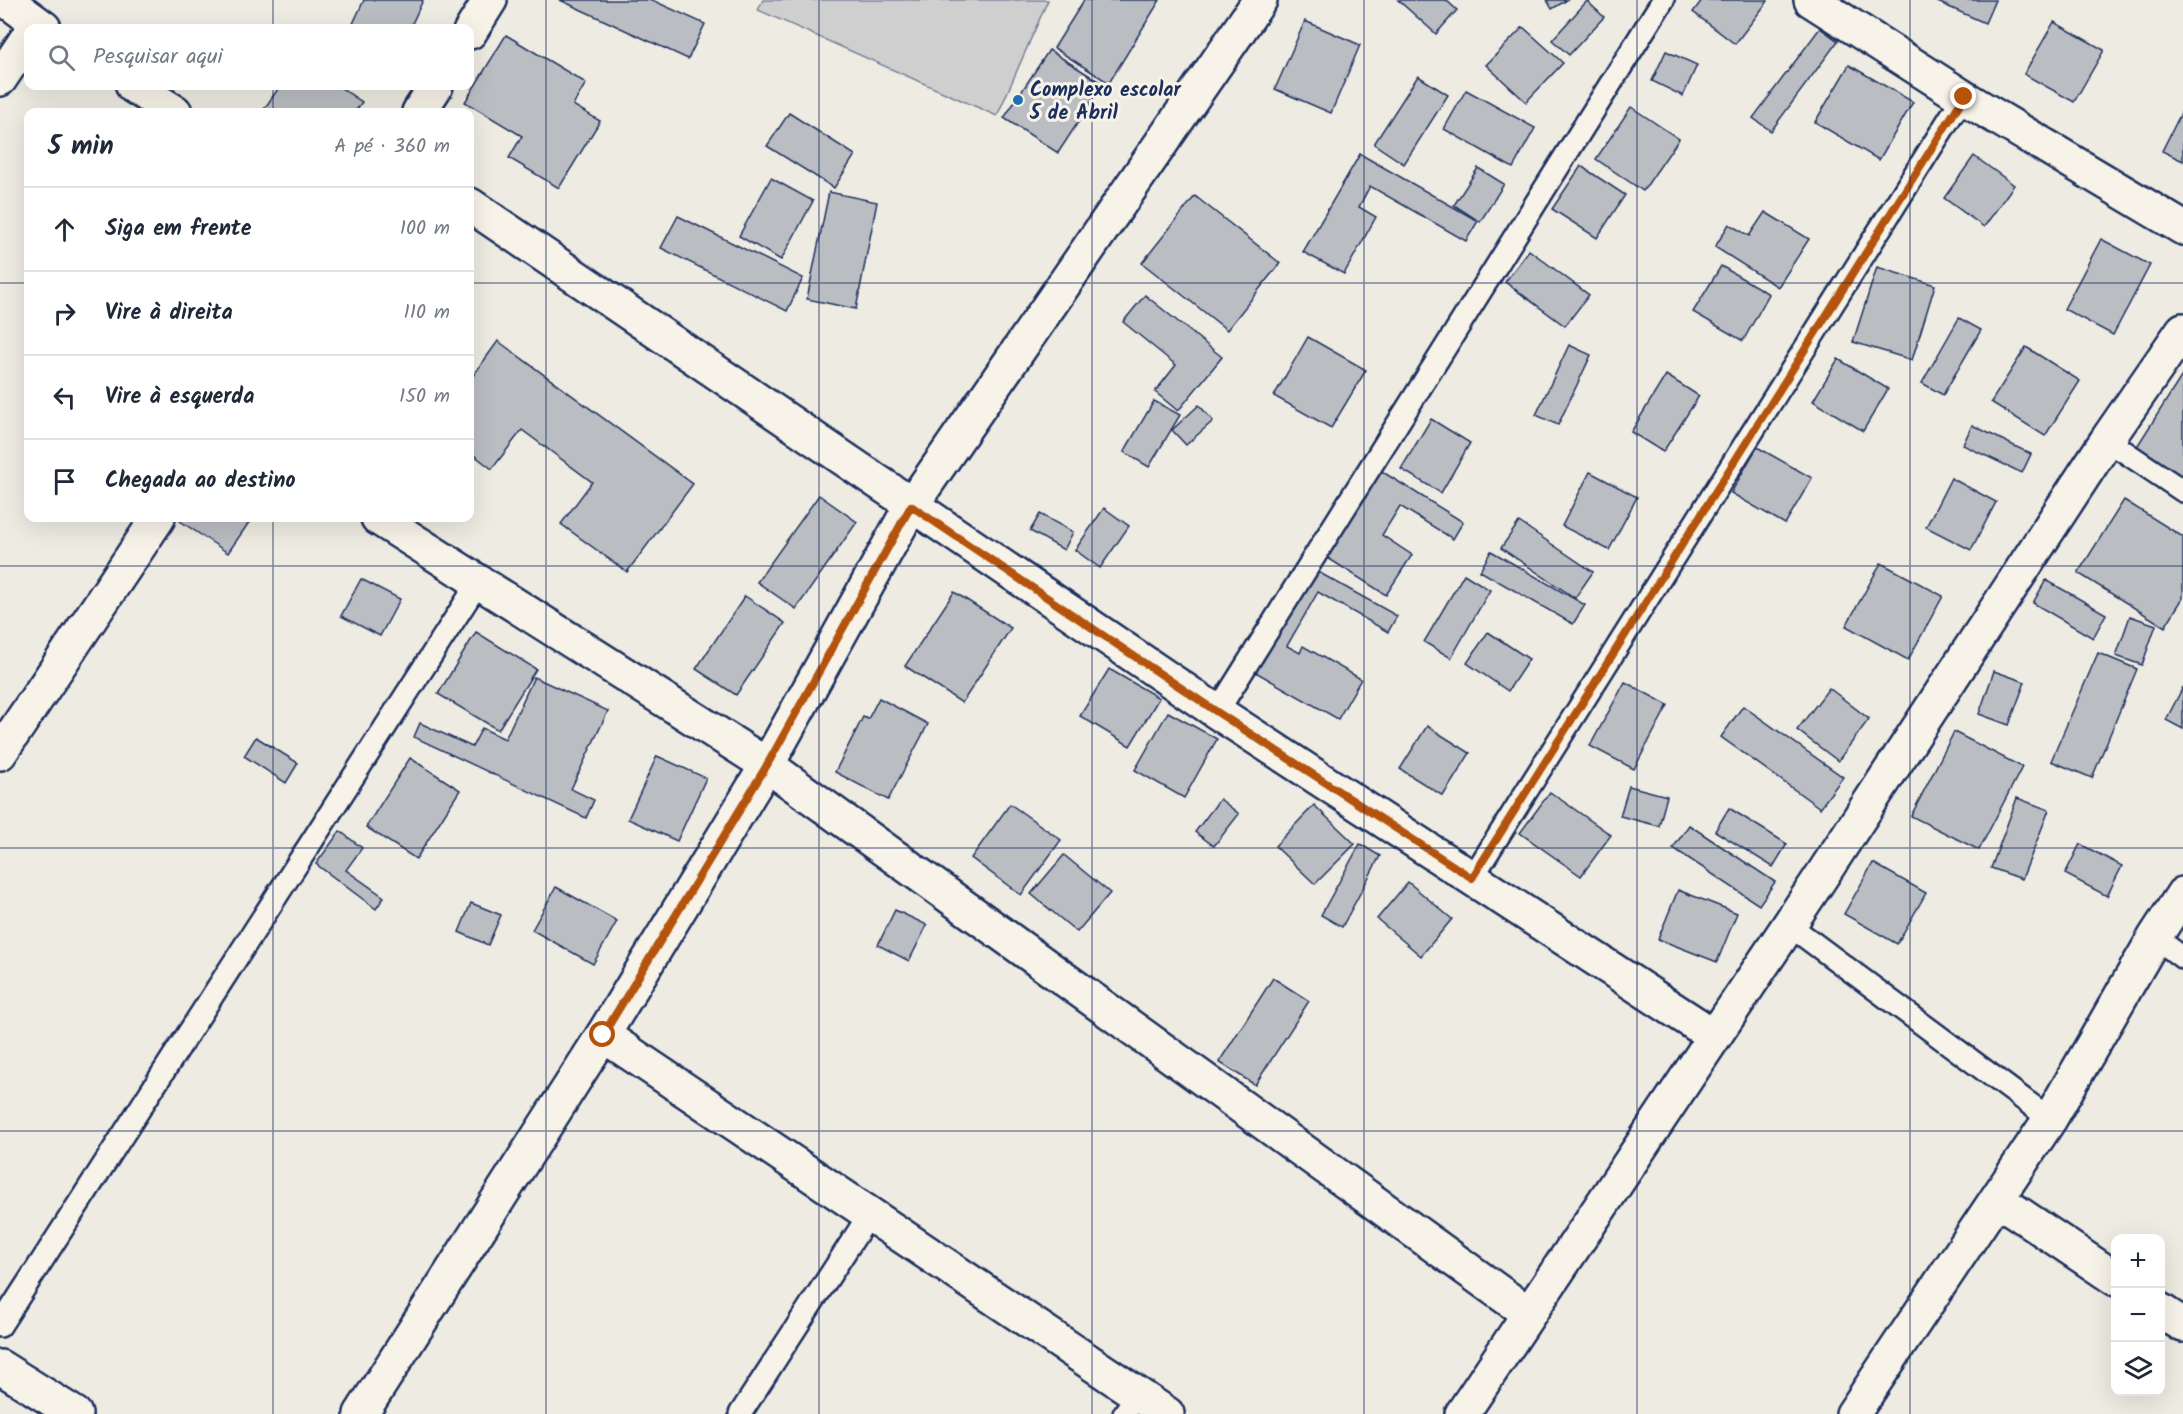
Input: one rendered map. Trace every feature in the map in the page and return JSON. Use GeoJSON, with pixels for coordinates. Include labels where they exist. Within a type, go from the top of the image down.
{"type":"FeatureCollection","features":[{"type":"Feature","properties":{"kind":"street"},"geometry":{"type":"LineString","coordinates":[[6,0],[39,24]]}},
{"type":"Feature","properties":{"kind":"street"},"geometry":{"type":"LineString","coordinates":[[474,26],[490,0]]}},
{"type":"Feature","properties":{"kind":"street"},"geometry":{"type":"LineString","coordinates":[[362,1414],[603,1035],[767,765],[911,506],[1260,0]]}},
{"type":"Feature","properties":{"kind":"street"},"geometry":{"type":"LineString","coordinates":[[1810,0],[1964,97],[2183,228]]}},
{"type":"Feature","properties":{"kind":"street"},"geometry":{"type":"LineString","coordinates":[[0,79],[24,45]]}},
{"type":"Feature","properties":{"kind":"street"},"geometry":{"type":"LineString","coordinates":[[140,90],[169,108]]}},
{"type":"Feature","properties":{"kind":"street"},"geometry":{"type":"LineString","coordinates":[[422,108],[433,90]]}},
{"type":"Feature","properties":{"kind":"street"},"geometry":{"type":"LineString","coordinates":[[474,208],[1217,712],[1714,1036]]}},
{"type":"Feature","properties":{"kind":"street"},"geometry":{"type":"LineString","coordinates":[[1470,1411],[1528,1313],[1789,926],[2107,440],[2183,330]]}},
{"type":"Feature","properties":{"kind":"street"},"geometry":{"type":"LineString","coordinates":[[0,753],[155,522]]}},
{"type":"Feature","properties":{"kind":"street"},"geometry":{"type":"LineString","coordinates":[[384,522],[767,765],[1528,1313]]}},
{"type":"Feature","properties":{"kind":"street"},"geometry":{"type":"LineString","coordinates":[[1852,1414],[2050,1119],[2155,937],[2183,894]]}},
{"type":"Feature","properties":{"kind":"street"},"geometry":{"type":"LineString","coordinates":[[603,1035],[869,1215],[1130,1404],[1167,1414]]}},
{"type":"Feature","properties":{"kind":"street"},"geometry":{"type":"LineString","coordinates":[[1997,1199],[2111,1276]]}},
{"type":"Feature","properties":{"kind":"street"},"geometry":{"type":"LineString","coordinates":[[2165,1313],[2183,1325]]}},
{"type":"Feature","properties":{"kind":"street"},"geometry":{"type":"LineString","coordinates":[[0,1367],[75,1414]]}},
{"type":"Feature","properties":{"kind":"lane"},"geometry":{"type":"LineString","coordinates":[[1217,712],[1663,0]]}},
{"type":"Feature","properties":{"kind":"lane"},"geometry":{"type":"LineString","coordinates":[[1472,878],[1964,97]]}},
{"type":"Feature","properties":{"kind":"lane"},"geometry":{"type":"LineString","coordinates":[[2107,440],[2183,491]]}},
{"type":"Feature","properties":{"kind":"lane"},"geometry":{"type":"LineString","coordinates":[[0,1326],[478,583]]}},
{"type":"Feature","properties":{"kind":"lane"},"geometry":{"type":"LineString","coordinates":[[1789,926],[2050,1119]]}},
{"type":"Feature","properties":{"kind":"lane"},"geometry":{"type":"LineString","coordinates":[[2155,937],[2183,958]]}},
{"type":"Feature","properties":{"kind":"lane"},"geometry":{"type":"LineString","coordinates":[[740,1414],[869,1215]]}},
{"type":"Feature","properties":{"kind":"shaded area"},"geometry":{"type":"Polygon","coordinates":[[[763,0],[1048,0],[997,116],[758,10],[763,0]]]}},
{"type":"Feature","properties":{"kind":"building"},"geometry":{"type":"Polygon","coordinates":[[[364,0],[423,0],[412,24],[353,24],[364,0]]]}},
{"type":"Feature","properties":{"kind":"building"},"geometry":{"type":"Polygon","coordinates":[[[560,0],[652,0],[705,24],[688,59],[560,0]]]}},
{"type":"Feature","properties":{"kind":"building"},"geometry":{"type":"Polygon","coordinates":[[[1084,0],[1160,0],[1109,83],[1054,48],[1084,0]]]}},
{"type":"Feature","properties":{"kind":"building"},"geometry":{"type":"Polygon","coordinates":[[[1398,0],[1446,0],[1457,10],[1436,34],[1398,0]]]}},
{"type":"Feature","properties":{"kind":"building"},"geometry":{"type":"Polygon","coordinates":[[[1547,0],[1567,0],[1552,9],[1547,0]]]}},
{"type":"Feature","properties":{"kind":"building"},"geometry":{"type":"Polygon","coordinates":[[[1702,0],[1768,1],[1735,44],[1693,12],[1702,0]]]}},
{"type":"Feature","properties":{"kind":"building"},"geometry":{"type":"Polygon","coordinates":[[[1933,0],[1995,0],[1985,23],[1933,0]]]}},
{"type":"Feature","properties":{"kind":"building"},"geometry":{"type":"Polygon","coordinates":[[[1587,1],[1604,17],[1569,55],[1552,40],[1587,1]]]}},
{"type":"Feature","properties":{"kind":"building"},"geometry":{"type":"Polygon","coordinates":[[[1305,21],[1360,45],[1331,113],[1275,89],[1305,21]]]}},
{"type":"Feature","properties":{"kind":"building"},"geometry":{"type":"Polygon","coordinates":[[[2054,22],[2104,50],[2074,102],[2024,74],[2054,22]]]}},
{"type":"Feature","properties":{"kind":"building"},"geometry":{"type":"Polygon","coordinates":[[[1523,27],[1563,63],[1526,102],[1486,65],[1523,27]]]}},
{"type":"Feature","properties":{"kind":"building"},"geometry":{"type":"Polygon","coordinates":[[[1820,28],[1838,41],[1771,131],[1753,118],[1820,28]]]}},
{"type":"Feature","properties":{"kind":"building"},"geometry":{"type":"Polygon","coordinates":[[[506,35],[586,83],[573,105],[600,121],[559,188],[509,158],[522,136],[465,102],[506,35]]]}},
{"type":"Feature","properties":{"kind":"building"},"geometry":{"type":"Polygon","coordinates":[[[1049,50],[1103,84],[1058,153],[1004,118],[1049,50]]]}},
{"type":"Feature","properties":{"kind":"building"},"geometry":{"type":"Polygon","coordinates":[[[1666,51],[1697,65],[1683,96],[1652,81],[1666,51]]]}},
{"type":"Feature","properties":{"kind":"building"},"geometry":{"type":"Polygon","coordinates":[[[1849,65],[1913,102],[1879,160],[1815,122],[1849,65]]]}},
{"type":"Feature","properties":{"kind":"building"},"geometry":{"type":"Polygon","coordinates":[[[1418,76],[1448,95],[1404,164],[1374,144],[1418,76]]]}},
{"type":"Feature","properties":{"kind":"building"},"geometry":{"type":"Polygon","coordinates":[[[277,90],[344,90],[362,102],[358,108],[265,108],[277,90]]]}},
{"type":"Feature","properties":{"kind":"building"},"geometry":{"type":"Polygon","coordinates":[[[1466,90],[1535,128],[1513,168],[1444,129],[1466,90]]]}},
{"type":"Feature","properties":{"kind":"building"},"geometry":{"type":"Polygon","coordinates":[[[1631,107],[1679,139],[1643,191],[1596,159],[1631,107]]]}},
{"type":"Feature","properties":{"kind":"building"},"geometry":{"type":"Polygon","coordinates":[[[2183,109],[2183,161],[2162,151],[2183,109]]]}},
{"type":"Feature","properties":{"kind":"building"},"geometry":{"type":"Polygon","coordinates":[[[789,113],[855,155],[834,188],[767,146],[789,113]]]}},
{"type":"Feature","properties":{"kind":"building"},"geometry":{"type":"Polygon","coordinates":[[[1360,154],[1478,221],[1466,241],[1370,186],[1359,207],[1376,217],[1344,274],[1303,252],[1360,154]]]}},
{"type":"Feature","properties":{"kind":"building"},"geometry":{"type":"Polygon","coordinates":[[[1974,156],[2014,185],[1984,227],[1944,198],[1974,156]]]}},
{"type":"Feature","properties":{"kind":"building"},"geometry":{"type":"Polygon","coordinates":[[[1581,166],[1625,195],[1597,238],[1552,209],[1581,166]]]}},
{"type":"Feature","properties":{"kind":"building"},"geometry":{"type":"Polygon","coordinates":[[[1478,168],[1504,184],[1480,222],[1454,205],[1478,168]]]}},
{"type":"Feature","properties":{"kind":"building"},"geometry":{"type":"Polygon","coordinates":[[[771,178],[813,201],[781,260],[739,236],[771,178]]]}},
{"type":"Feature","properties":{"kind":"building"},"geometry":{"type":"Polygon","coordinates":[[[829,192],[877,202],[856,309],[807,299],[829,192]]]}},
{"type":"Feature","properties":{"kind":"building"},"geometry":{"type":"Polygon","coordinates":[[[1195,196],[1280,263],[1227,330],[1142,263],[1195,196]]]}},
{"type":"Feature","properties":{"kind":"building"},"geometry":{"type":"Polygon","coordinates":[[[1765,212],[1809,239],[1778,287],[1715,247],[1729,224],[1749,236],[1765,212]]]}},
{"type":"Feature","properties":{"kind":"building"},"geometry":{"type":"Polygon","coordinates":[[[678,216],[803,278],[787,311],[661,248],[678,216]]]}},
{"type":"Feature","properties":{"kind":"building"},"geometry":{"type":"Polygon","coordinates":[[[2101,239],[2150,265],[2113,335],[2064,309],[2101,239]]]}},
{"type":"Feature","properties":{"kind":"building"},"geometry":{"type":"Polygon","coordinates":[[[1529,250],[1589,295],[1565,326],[1505,282],[1529,250]]]}},
{"type":"Feature","properties":{"kind":"building"},"geometry":{"type":"Polygon","coordinates":[[[1721,266],[1769,294],[1743,341],[1693,312],[1721,266]]]}},
{"type":"Feature","properties":{"kind":"building"},"geometry":{"type":"Polygon","coordinates":[[[1877,267],[1935,285],[1912,360],[1853,342],[1877,267]]]}},
{"type":"Feature","properties":{"kind":"building"},"geometry":{"type":"Polygon","coordinates":[[[1145,295],[1222,357],[1178,411],[1155,392],[1176,365],[1123,322],[1145,295]]]}},
{"type":"Feature","properties":{"kind":"building"},"geometry":{"type":"Polygon","coordinates":[[[1959,318],[1981,330],[1943,395],[1922,383],[1959,318]]]}},
{"type":"Feature","properties":{"kind":"building"},"geometry":{"type":"Polygon","coordinates":[[[1308,337],[1366,370],[1331,428],[1274,396],[1308,337]]]}},
{"type":"Feature","properties":{"kind":"building"},"geometry":{"type":"Polygon","coordinates":[[[498,341],[693,484],[627,572],[561,524],[592,482],[522,430],[492,469],[474,455],[474,374],[498,341]]]}},
{"type":"Feature","properties":{"kind":"building"},"geometry":{"type":"Polygon","coordinates":[[[1569,345],[1591,355],[1558,425],[1536,415],[1569,345]]]}},
{"type":"Feature","properties":{"kind":"building"},"geometry":{"type":"Polygon","coordinates":[[[2026,347],[2080,381],[2045,436],[1991,402],[2026,347]]]}},
{"type":"Feature","properties":{"kind":"building"},"geometry":{"type":"Polygon","coordinates":[[[1838,359],[1888,389],[1863,431],[1813,401],[1838,359]]]}},
{"type":"Feature","properties":{"kind":"building"},"geometry":{"type":"Polygon","coordinates":[[[2183,374],[2183,478],[2136,448],[2183,374]]]}},
{"type":"Feature","properties":{"kind":"building"},"geometry":{"type":"Polygon","coordinates":[[[1666,375],[1699,396],[1663,452],[1631,432],[1666,375]]]}},
{"type":"Feature","properties":{"kind":"building"},"geometry":{"type":"Polygon","coordinates":[[[1154,401],[1180,415],[1149,467],[1124,452],[1154,401]]]}},
{"type":"Feature","properties":{"kind":"building"},"geometry":{"type":"Polygon","coordinates":[[[1199,405],[1213,421],[1186,445],[1172,430],[1199,405]]]}},
{"type":"Feature","properties":{"kind":"building"},"geometry":{"type":"Polygon","coordinates":[[[1431,419],[1470,443],[1441,493],[1401,469],[1431,419]]]}},
{"type":"Feature","properties":{"kind":"building"},"geometry":{"type":"Polygon","coordinates":[[[1972,425],[2031,454],[2022,473],[1963,445],[1972,425]]]}},
{"type":"Feature","properties":{"kind":"building"},"geometry":{"type":"Polygon","coordinates":[[[1757,447],[1812,478],[1785,524],[1731,493],[1757,447]]]}},
{"type":"Feature","properties":{"kind":"building"},"geometry":{"type":"Polygon","coordinates":[[[1378,469],[1463,522],[1453,539],[1400,506],[1382,535],[1412,555],[1386,595],[1323,555],[1378,469]]]}},
{"type":"Feature","properties":{"kind":"building"},"geometry":{"type":"Polygon","coordinates":[[[1590,472],[1637,497],[1609,550],[1562,526],[1590,472]]]}},
{"type":"Feature","properties":{"kind":"building"},"geometry":{"type":"Polygon","coordinates":[[[1951,478],[1996,502],[1971,550],[1926,527],[1951,478]]]}},
{"type":"Feature","properties":{"kind":"building"},"geometry":{"type":"Polygon","coordinates":[[[819,495],[857,522],[796,609],[757,582],[819,495]]]}},
{"type":"Feature","properties":{"kind":"building"},"geometry":{"type":"Polygon","coordinates":[[[2124,500],[2183,537],[2183,598],[2165,627],[2078,573],[2124,500]]]}},
{"type":"Feature","properties":{"kind":"building"},"geometry":{"type":"Polygon","coordinates":[[[1104,508],[1129,526],[1100,568],[1075,550],[1104,508]]]}},
{"type":"Feature","properties":{"kind":"building"},"geometry":{"type":"Polygon","coordinates":[[[1040,514],[1073,532],[1064,550],[1030,531],[1040,514]]]}},
{"type":"Feature","properties":{"kind":"building"},"geometry":{"type":"Polygon","coordinates":[[[182,522],[249,522],[228,553],[182,522]]]}},
{"type":"Feature","properties":{"kind":"building"},"geometry":{"type":"Polygon","coordinates":[[[1519,522],[1593,572],[1575,598],[1501,548],[1519,522]]]}},
{"type":"Feature","properties":{"kind":"building"},"geometry":{"type":"Polygon","coordinates":[[[1491,551],[1585,605],[1573,624],[1480,571],[1491,551]]]}},
{"type":"Feature","properties":{"kind":"building"},"geometry":{"type":"Polygon","coordinates":[[[1881,563],[1943,596],[1908,660],[1846,626],[1881,563]]]}},
{"type":"Feature","properties":{"kind":"building"},"geometry":{"type":"Polygon","coordinates":[[[1311,568],[1397,616],[1388,632],[1318,592],[1287,646],[1300,653],[1303,646],[1361,679],[1338,719],[1252,670],[1311,568]]]}},
{"type":"Feature","properties":{"kind":"building"},"geometry":{"type":"Polygon","coordinates":[[[1464,574],[1490,590],[1451,658],[1424,642],[1464,574]]]}},
{"type":"Feature","properties":{"kind":"building"},"geometry":{"type":"Polygon","coordinates":[[[361,579],[400,599],[380,636],[341,616],[361,579]]]}},
{"type":"Feature","properties":{"kind":"building"},"geometry":{"type":"Polygon","coordinates":[[[2046,580],[2106,614],[2093,638],[2033,603],[2046,580]]]}},
{"type":"Feature","properties":{"kind":"building"},"geometry":{"type":"Polygon","coordinates":[[[954,592],[1011,628],[962,703],[905,666],[954,592]]]}},
{"type":"Feature","properties":{"kind":"building"},"geometry":{"type":"Polygon","coordinates":[[[745,596],[785,623],[736,695],[696,669],[745,596]]]}},
{"type":"Feature","properties":{"kind":"building"},"geometry":{"type":"Polygon","coordinates":[[[2130,616],[2156,625],[2142,665],[2116,656],[2130,616]]]}},
{"type":"Feature","properties":{"kind":"building"},"geometry":{"type":"Polygon","coordinates":[[[476,632],[536,669],[498,730],[438,694],[476,632]]]}},
{"type":"Feature","properties":{"kind":"building"},"geometry":{"type":"Polygon","coordinates":[[[1488,632],[1529,659],[1508,691],[1467,663],[1488,632]]]}},
{"type":"Feature","properties":{"kind":"building"},"geometry":{"type":"Polygon","coordinates":[[[2098,653],[2137,669],[2092,778],[2051,761],[2098,653]]]}},
{"type":"Feature","properties":{"kind":"building"},"geometry":{"type":"Polygon","coordinates":[[[1109,669],[1159,698],[1130,746],[1080,716],[1109,669]]]}},
{"type":"Feature","properties":{"kind":"building"},"geometry":{"type":"Polygon","coordinates":[[[1994,671],[2025,682],[2009,725],[1979,714],[1994,671]]]}},
{"type":"Feature","properties":{"kind":"building"},"geometry":{"type":"Polygon","coordinates":[[[534,677],[608,711],[571,789],[594,800],[586,818],[414,737],[420,723],[472,747],[482,728],[505,739],[534,677]]]}},
{"type":"Feature","properties":{"kind":"building"},"geometry":{"type":"Polygon","coordinates":[[[1625,682],[1668,705],[1634,769],[1590,746],[1625,682]]]}},
{"type":"Feature","properties":{"kind":"building"},"geometry":{"type":"Polygon","coordinates":[[[2183,687],[2183,729],[2166,720],[2183,687]]]}},
{"type":"Feature","properties":{"kind":"building"},"geometry":{"type":"Polygon","coordinates":[[[1829,688],[1869,719],[1838,761],[1797,730],[1829,688]]]}},
{"type":"Feature","properties":{"kind":"building"},"geometry":{"type":"Polygon","coordinates":[[[879,698],[928,724],[888,800],[835,772],[863,717],[868,719],[879,698]]]}},
{"type":"Feature","properties":{"kind":"building"},"geometry":{"type":"Polygon","coordinates":[[[1743,706],[1843,777],[1820,808],[1721,737],[1743,706]]]}},
{"type":"Feature","properties":{"kind":"building"},"geometry":{"type":"Polygon","coordinates":[[[1168,712],[1217,739],[1184,798],[1135,770],[1168,712]]]}},
{"type":"Feature","properties":{"kind":"building"},"geometry":{"type":"Polygon","coordinates":[[[1427,726],[1470,753],[1443,796],[1400,769],[1427,726]]]}},
{"type":"Feature","properties":{"kind":"building"},"geometry":{"type":"Polygon","coordinates":[[[1954,732],[2022,767],[1979,850],[1911,816],[1954,732]]]}},
{"type":"Feature","properties":{"kind":"building"},"geometry":{"type":"Polygon","coordinates":[[[256,737],[298,763],[286,783],[244,756],[256,737]]]}},
{"type":"Feature","properties":{"kind":"building"},"geometry":{"type":"Polygon","coordinates":[[[657,756],[706,778],[677,841],[628,819],[657,756]]]}},
{"type":"Feature","properties":{"kind":"building"},"geometry":{"type":"Polygon","coordinates":[[[410,758],[460,790],[416,859],[366,827],[410,758]]]}},
{"type":"Feature","properties":{"kind":"building"},"geometry":{"type":"Polygon","coordinates":[[[1629,786],[1667,796],[1659,826],[1620,816],[1629,786]]]}},
{"type":"Feature","properties":{"kind":"building"},"geometry":{"type":"Polygon","coordinates":[[[1550,792],[1611,835],[1581,876],[1520,833],[1550,792]]]}},
{"type":"Feature","properties":{"kind":"building"},"geometry":{"type":"Polygon","coordinates":[[[2017,798],[2049,810],[2022,879],[1991,868],[2017,798]]]}},
{"type":"Feature","properties":{"kind":"building"},"geometry":{"type":"Polygon","coordinates":[[[1220,799],[1239,814],[1214,846],[1195,832],[1220,799]]]}},
{"type":"Feature","properties":{"kind":"building"},"geometry":{"type":"Polygon","coordinates":[[[1010,804],[1061,840],[1021,895],[971,858],[1010,804]]]}},
{"type":"Feature","properties":{"kind":"building"},"geometry":{"type":"Polygon","coordinates":[[[1314,805],[1355,844],[1315,884],[1275,846],[1314,805]]]}},
{"type":"Feature","properties":{"kind":"building"},"geometry":{"type":"Polygon","coordinates":[[[1729,808],[1787,844],[1773,867],[1715,831],[1729,808]]]}},
{"type":"Feature","properties":{"kind":"building"},"geometry":{"type":"Polygon","coordinates":[[[1689,825],[1775,882],[1759,905],[1673,848],[1689,825]]]}},
{"type":"Feature","properties":{"kind":"building"},"geometry":{"type":"Polygon","coordinates":[[[340,831],[362,848],[346,870],[384,897],[376,909],[316,864],[340,831]]]}},
{"type":"Feature","properties":{"kind":"building"},"geometry":{"type":"Polygon","coordinates":[[[1360,844],[1380,856],[1342,927],[1321,915],[1360,844]]]}},
{"type":"Feature","properties":{"kind":"building"},"geometry":{"type":"Polygon","coordinates":[[[2080,844],[2122,866],[2107,896],[2065,874],[2080,844]]]}},
{"type":"Feature","properties":{"kind":"building"},"geometry":{"type":"Polygon","coordinates":[[[1064,855],[1110,893],[1077,932],[1031,894],[1064,855]]]}},
{"type":"Feature","properties":{"kind":"building"},"geometry":{"type":"Polygon","coordinates":[[[1873,863],[1926,893],[1897,944],[1844,914],[1873,863]]]}},
{"type":"Feature","properties":{"kind":"building"},"geometry":{"type":"Polygon","coordinates":[[[1408,882],[1452,919],[1421,956],[1377,919],[1408,882]]]}},
{"type":"Feature","properties":{"kind":"building"},"geometry":{"type":"Polygon","coordinates":[[[556,887],[617,921],[593,964],[532,930],[556,887]]]}},
{"type":"Feature","properties":{"kind":"building"},"geometry":{"type":"Polygon","coordinates":[[[1678,890],[1737,913],[1717,962],[1658,939],[1678,890]]]}},
{"type":"Feature","properties":{"kind":"building"},"geometry":{"type":"Polygon","coordinates":[[[471,903],[501,915],[488,945],[459,932],[471,903]]]}},
{"type":"Feature","properties":{"kind":"building"},"geometry":{"type":"Polygon","coordinates":[[[895,910],[927,925],[909,961],[878,945],[895,910]]]}},
{"type":"Feature","properties":{"kind":"building"},"geometry":{"type":"Polygon","coordinates":[[[1273,978],[1309,1001],[1255,1085],[1219,1062],[1273,978]]]}},
{"type":"Feature","properties":{"kind":"place","name":"Complexo escolar 5 de Abril"},"geometry":{"type":"Point","coordinates":[1018,100]}},
{"type":"Feature","properties":{"kind":"route"},"geometry":{"type":"LineString","coordinates":[[603,1035],[767,765],[911,506],[1217,712],[1472,878],[1964,97]]}}]}
